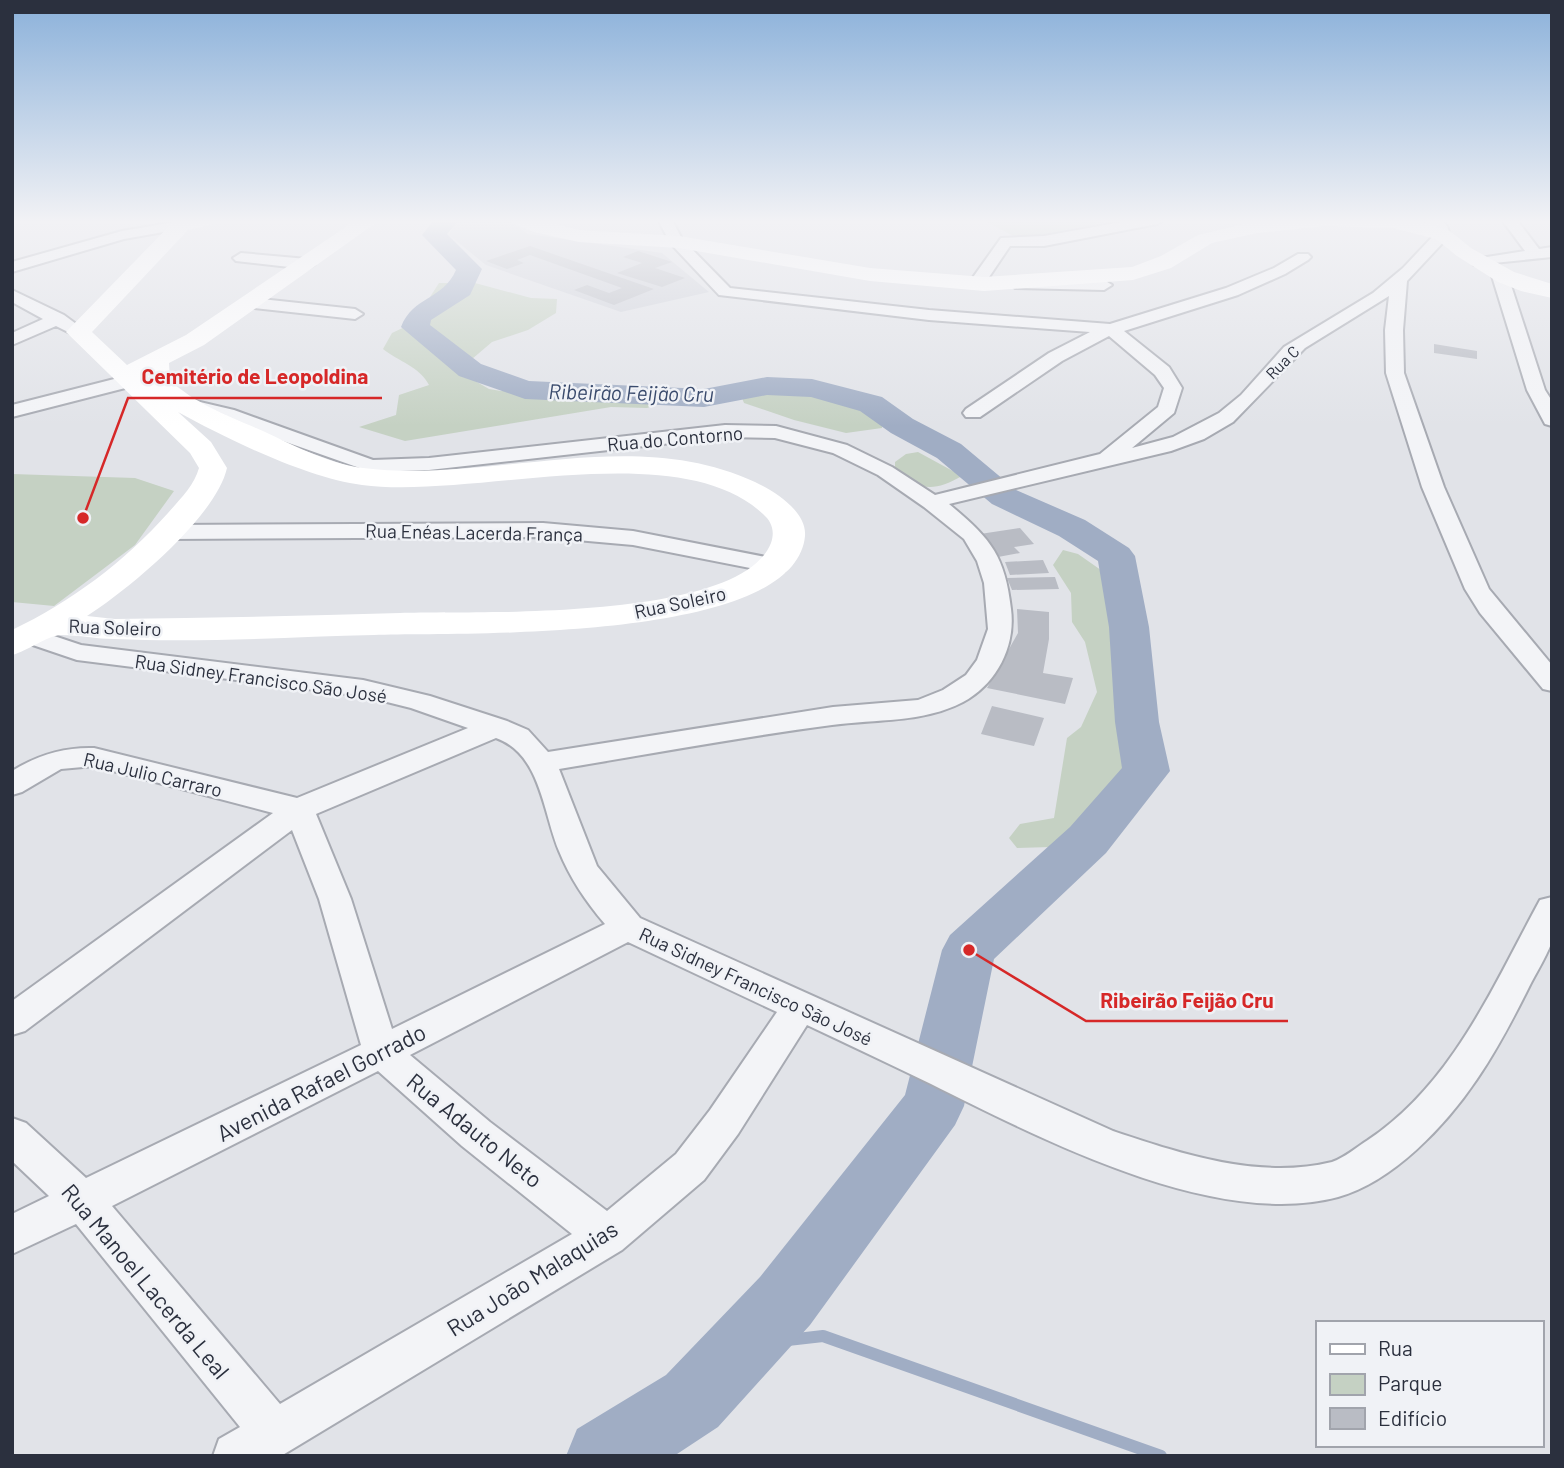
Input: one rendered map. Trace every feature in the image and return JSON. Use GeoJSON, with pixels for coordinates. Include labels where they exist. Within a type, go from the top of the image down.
{"type":"FeatureCollection","features":[{"type":"Feature","properties":{"kind":"street"},"geometry":{"type":"LineString","coordinates":[[12,340],[68,325],[109,289]]}},
{"type":"Feature","properties":{"kind":"street"},"geometry":{"type":"LineString","coordinates":[[12,411],[127,378],[272,289]]}},
{"type":"Feature","properties":{"kind":"street"},"geometry":{"type":"LineString","coordinates":[[720,289],[731,294],[929,315],[1111,329],[1162,371],[1173,388],[1167,409],[1107,458]]}},
{"type":"Feature","properties":{"kind":"street"},"geometry":{"type":"LineString","coordinates":[[972,413],[1078,343],[1111,329],[1242,289]]}},
{"type":"Feature","properties":{"kind":"street","name":"Rua C"},"geometry":{"type":"LineString","coordinates":[[932,502],[1004,482],[1177,444],[1209,429],[1241,406],[1276,364],[1296,346],[1368,304],[1388,289]]}},
{"type":"Feature","properties":{"kind":"street"},"geometry":{"type":"LineString","coordinates":[[1398,289],[1394,330],[1395,373],[1433,486],[1477,589],[1489,608],[1552,683]]}},
{"type":"Feature","properties":{"kind":"street"},"geometry":{"type":"LineString","coordinates":[[1504,289],[1536,390],[1552,420]]}},
{"type":"Feature","properties":{"kind":"street"},"geometry":{"type":"LineString","coordinates":[[12,295],[68,325],[201,448],[213,468],[211,481],[169,532],[137,565],[36,628]]}},
{"type":"Feature","properties":{"kind":"street"},"geometry":{"type":"LineString","coordinates":[[251,303],[355,314]]}},
{"type":"Feature","properties":{"kind":"street"},"geometry":{"type":"LineString","coordinates":[[156,362],[156,382],[180,404],[272,446],[341,472],[361,476],[439,476],[597,466],[668,469],[729,482],[756,494],[779,512],[790,531],[788,551],[776,566]]}},
{"type":"Feature","properties":{"kind":"street","name":"Rua do Contorno"},"geometry":{"type":"LineString","coordinates":[[180,404],[227,414],[371,466],[429,464],[725,431],[776,432],[839,449],[885,471],[932,502],[972,534],[989,561],[996,583],[1000,629],[990,661],[975,681],[953,696],[922,708],[820,717],[543,762]]}},
{"type":"Feature","properties":{"kind":"street","name":"Rua Enéas Lacerda França"},"geometry":{"type":"LineString","coordinates":[[169,532],[543,530],[633,538],[776,566]]}},
{"type":"Feature","properties":{"kind":"street","name":"Rua Soleiro"},"geometry":{"type":"LineString","coordinates":[[36,628],[115,629],[561,620],[659,610],[709,600],[742,587],[776,566]]}},
{"type":"Feature","properties":{"kind":"street","name":"Rua Sidney Francisco São José"},"geometry":{"type":"LineString","coordinates":[[36,628],[77,652],[363,688],[420,702],[518,736],[529,744],[543,762],[580,866],[604,901],[628,926],[970,1087],[1089,1139],[1185,1172],[1273,1188],[1338,1179],[1388,1150],[1446,1096],[1494,1018],[1552,909]]}},
{"type":"Feature","properties":{"kind":"street"},"geometry":{"type":"LineString","coordinates":[[12,1021],[299,809],[496,727]]}},
{"type":"Feature","properties":{"kind":"street","name":"Rua Julio Carraro"},"geometry":{"type":"LineString","coordinates":[[12,785],[43,764],[78,755],[299,809]]}},
{"type":"Feature","properties":{"kind":"street"},"geometry":{"type":"LineString","coordinates":[[299,809],[335,899],[381,1052]]}},
{"type":"Feature","properties":{"kind":"street","name":"Avenida Rafael Gorrado"},"geometry":{"type":"LineString","coordinates":[[12,1234],[381,1052],[628,926]]}},
{"type":"Feature","properties":{"kind":"street","name":"Rua João Malaquias"},"geometry":{"type":"LineString","coordinates":[[236,1456],[607,1236],[690,1167],[724,1122],[799,1008]]}},
{"type":"Feature","properties":{"kind":"street","name":"Rua Adauto Neto"},"geometry":{"type":"LineString","coordinates":[[381,1052],[476,1134],[607,1236]]}},
{"type":"Feature","properties":{"kind":"street","name":"Rua Manoel Lacerda Leal"},"geometry":{"type":"LineString","coordinates":[[12,1135],[82,1201],[275,1433]]}},
{"type":"Feature","properties":{"kind":"shaded area"},"geometry":{"type":"Polygon","coordinates":[[[554,289],[705,289],[709,292],[621,312],[554,289]]]}},
{"type":"Feature","properties":{"kind":"green space"},"geometry":{"type":"Polygon","coordinates":[[[435,289],[496,289],[531,298],[557,299],[556,313],[528,330],[492,342],[458,371],[489,389],[501,391],[540,383],[636,390],[664,389],[668,401],[647,408],[611,407],[405,441],[359,427],[396,415],[399,395],[429,385],[414,369],[383,349],[392,333],[436,312],[430,297],[435,289]]]}},
{"type":"Feature","properties":{"kind":"green space"},"geometry":{"type":"Polygon","coordinates":[[[763,380],[792,384],[840,400],[882,419],[882,428],[846,433],[794,420],[744,403],[738,388],[763,380]]]}},
{"type":"Feature","properties":{"kind":"green space"},"geometry":{"type":"Polygon","coordinates":[[[918,452],[962,476],[943,485],[928,487],[912,483],[895,473],[895,462],[906,454],[918,452]]]}},
{"type":"Feature","properties":{"kind":"green space"},"geometry":{"type":"Polygon","coordinates":[[[12,474],[135,478],[174,491],[135,545],[54,606],[12,602],[12,474]]]}},
{"type":"Feature","properties":{"kind":"green space"},"geometry":{"type":"Polygon","coordinates":[[[1063,550],[1078,554],[1108,575],[1116,609],[1130,765],[1123,787],[1051,847],[1017,848],[1009,838],[1020,824],[1054,818],[1067,738],[1081,727],[1097,692],[1085,642],[1072,622],[1071,593],[1053,565],[1063,550]]]}},
{"type":"Feature","properties":{"kind":"building"},"geometry":{"type":"Polygon","coordinates":[[[597,289],[609,293],[621,289],[654,289],[614,305],[574,290],[597,289]]]}},
{"type":"Feature","properties":{"kind":"building"},"geometry":{"type":"Polygon","coordinates":[[[1434,344],[1477,351],[1477,359],[1434,353],[1434,344]]]}},
{"type":"Feature","properties":{"kind":"building"},"geometry":{"type":"Polygon","coordinates":[[[1020,528],[1034,544],[1014,547],[1020,553],[998,557],[980,534],[1020,528]]]}},
{"type":"Feature","properties":{"kind":"building"},"geometry":{"type":"Polygon","coordinates":[[[1043,560],[1049,573],[1010,575],[1005,562],[1043,560]]]}},
{"type":"Feature","properties":{"kind":"building"},"geometry":{"type":"Polygon","coordinates":[[[1055,577],[1059,589],[1012,590],[1007,578],[1055,577]]]}},
{"type":"Feature","properties":{"kind":"building"},"geometry":{"type":"Polygon","coordinates":[[[1017,609],[1049,612],[1049,639],[1043,673],[1073,678],[1065,704],[987,688],[1018,633],[1017,609]]]}},
{"type":"Feature","properties":{"kind":"building"},"geometry":{"type":"Polygon","coordinates":[[[992,706],[1044,718],[1034,746],[981,734],[992,706]]]}},
{"type":"Feature","properties":{"kind":"waterway","name":"Ribeirão Feijão Cru"},"geometry":{"type":"LineString","coordinates":[[461,289],[419,316],[415,327],[470,370],[525,390],[704,398],[767,386],[812,388],[871,404],[902,426],[949,451],[1004,497],[1072,528],[1116,556],[1129,627],[1137,722],[1146,771],[1088,840],[969,950],[933,1106],[785,1301],[692,1401],[604,1456]]}},
{"type":"Feature","properties":{"kind":"waterway"},"geometry":{"type":"LineString","coordinates":[[744,1345],[823,1336],[1161,1456]]}},
{"type":"Feature","properties":{"kind":"place","name":"Cemitério de Leopoldina"},"geometry":{"type":"Point","coordinates":[83,518]}},
{"type":"Feature","properties":{"kind":"place","name":"Ribeirão Feijão Cru"},"geometry":{"type":"Point","coordinates":[969,950]}}]}
